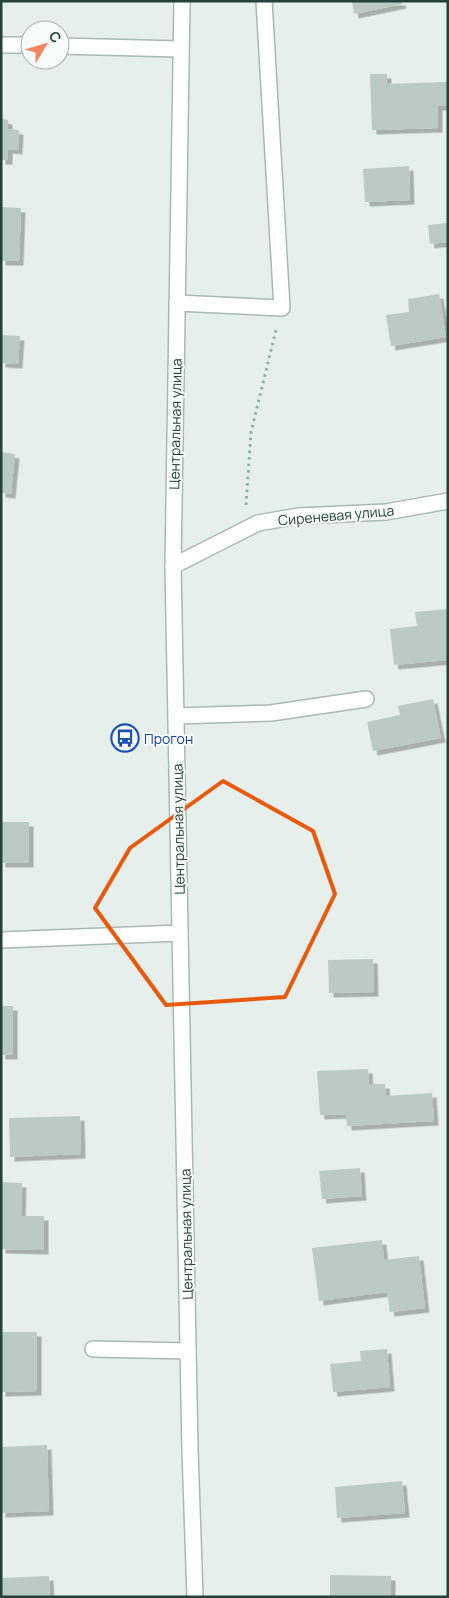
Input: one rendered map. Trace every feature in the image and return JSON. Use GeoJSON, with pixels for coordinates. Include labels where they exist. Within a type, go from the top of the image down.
{"type":"FeatureCollection","features":[{"type":"Feature","properties":{"kind":"main road","name":"Центральная улица"},"geometry":{"type":"LineString","coordinates":[[182,1],[173,566],[188,1351],[195,1597]]}},
{"type":"Feature","properties":{"kind":"main road"},"geometry":{"type":"LineString","coordinates":[[177,303],[282,308],[264,1]]}},
{"type":"Feature","properties":{"kind":"main road"},"geometry":{"type":"LineString","coordinates":[[1,45],[20,45]]}},
{"type":"Feature","properties":{"kind":"main road"},"geometry":{"type":"LineString","coordinates":[[70,46],[180,49]]}},
{"type":"Feature","properties":{"kind":"main road","name":"Сиреневая улица"},"geometry":{"type":"LineString","coordinates":[[173,566],[258,524],[299,516],[386,512],[448,501]]}},
{"type":"Feature","properties":{"kind":"main road"},"geometry":{"type":"LineString","coordinates":[[176,716],[271,714],[366,700]]}},
{"type":"Feature","properties":{"kind":"main road"},"geometry":{"type":"LineString","coordinates":[[1,940],[180,934]]}},
{"type":"Feature","properties":{"kind":"main road"},"geometry":{"type":"LineString","coordinates":[[93,1349],[188,1351]]}},
{"type":"Feature","properties":{"kind":"path"},"geometry":{"type":"LineString","coordinates":[[244,531],[252,432],[282,308]]}},
{"type":"Feature","properties":{"kind":"highlighted area"},"geometry":{"type":"Polygon","coordinates":[[[223,781],[313,831],[335,894],[285,997],[166,1005],[95,908],[130,848],[223,781]]]}},
{"type":"Feature","properties":{"kind":"building"},"geometry":{"type":"Polygon","coordinates":[[[352,1],[401,1],[402,4],[354,14],[352,1]]]}},
{"type":"Feature","properties":{"kind":"building"},"geometry":{"type":"Polygon","coordinates":[[[370,74],[387,74],[387,84],[448,82],[448,106],[438,106],[438,128],[372,130],[370,74]]]}},
{"type":"Feature","properties":{"kind":"building"},"geometry":{"type":"Polygon","coordinates":[[[1,119],[8,120],[8,129],[19,130],[18,150],[8,149],[8,160],[1,160],[1,119]]]}},
{"type":"Feature","properties":{"kind":"building"},"geometry":{"type":"Polygon","coordinates":[[[409,166],[410,200],[365,202],[363,169],[409,166]]]}},
{"type":"Feature","properties":{"kind":"building"},"geometry":{"type":"Polygon","coordinates":[[[1,207],[21,208],[19,261],[1,261],[1,207]]]}},
{"type":"Feature","properties":{"kind":"building"},"geometry":{"type":"Polygon","coordinates":[[[448,223],[448,242],[430,244],[428,225],[448,223]]]}},
{"type":"Feature","properties":{"kind":"building"},"geometry":{"type":"Polygon","coordinates":[[[439,294],[446,337],[391,346],[386,315],[409,312],[408,299],[439,294]]]}},
{"type":"Feature","properties":{"kind":"building"},"geometry":{"type":"Polygon","coordinates":[[[1,335],[20,336],[18,364],[1,363],[1,335]]]}},
{"type":"Feature","properties":{"kind":"building"},"geometry":{"type":"Polygon","coordinates":[[[1,452],[15,454],[11,494],[1,493],[1,452]]]}},
{"type":"Feature","properties":{"kind":"building"},"geometry":{"type":"Polygon","coordinates":[[[448,609],[448,660],[394,665],[390,629],[417,626],[415,612],[448,609]]]}},
{"type":"Feature","properties":{"kind":"building"},"geometry":{"type":"Polygon","coordinates":[[[433,699],[441,738],[373,751],[367,722],[400,715],[398,706],[433,699]]]}},
{"type":"Feature","properties":{"kind":"building"},"geometry":{"type":"Polygon","coordinates":[[[1,822],[29,822],[29,863],[1,863],[1,822]]]}},
{"type":"Feature","properties":{"kind":"building"},"geometry":{"type":"Polygon","coordinates":[[[373,959],[374,992],[329,993],[328,960],[373,959]]]}},
{"type":"Feature","properties":{"kind":"building"},"geometry":{"type":"Polygon","coordinates":[[[1,1006],[13,1006],[13,1055],[1,1055],[1,1006]]]}},
{"type":"Feature","properties":{"kind":"building"},"geometry":{"type":"Polygon","coordinates":[[[368,1069],[369,1084],[385,1084],[386,1096],[432,1093],[434,1121],[347,1126],[346,1114],[320,1115],[317,1071],[368,1069]]]}},
{"type":"Feature","properties":{"kind":"building"},"geometry":{"type":"Polygon","coordinates":[[[80,1116],[81,1154],[10,1157],[9,1118],[80,1116]]]}},
{"type":"Feature","properties":{"kind":"building"},"geometry":{"type":"Polygon","coordinates":[[[360,1168],[362,1196],[322,1199],[319,1171],[360,1168]]]}},
{"type":"Feature","properties":{"kind":"building"},"geometry":{"type":"Polygon","coordinates":[[[1,1182],[22,1183],[21,1216],[44,1216],[44,1250],[1,1249],[1,1182]]]}},
{"type":"Feature","properties":{"kind":"building"},"geometry":{"type":"Polygon","coordinates":[[[382,1240],[384,1260],[419,1256],[425,1308],[390,1312],[387,1292],[319,1301],[312,1248],[382,1240]]]}},
{"type":"Feature","properties":{"kind":"building"},"geometry":{"type":"Polygon","coordinates":[[[1,1332],[37,1332],[37,1391],[1,1392],[1,1332]]]}},
{"type":"Feature","properties":{"kind":"building"},"geometry":{"type":"Polygon","coordinates":[[[387,1349],[390,1387],[333,1392],[330,1364],[361,1361],[360,1351],[387,1349]]]}},
{"type":"Feature","properties":{"kind":"building"},"geometry":{"type":"Polygon","coordinates":[[[47,1445],[49,1511],[1,1513],[1,1447],[47,1445]]]}},
{"type":"Feature","properties":{"kind":"building"},"geometry":{"type":"Polygon","coordinates":[[[402,1481],[405,1513],[337,1518],[335,1487],[402,1481]]]}},
{"type":"Feature","properties":{"kind":"building"},"geometry":{"type":"Polygon","coordinates":[[[330,1575],[391,1576],[391,1597],[330,1597],[330,1575]]]}},
{"type":"Feature","properties":{"kind":"building"},"geometry":{"type":"Polygon","coordinates":[[[49,1576],[50,1597],[1,1597],[1,1578],[49,1576]]]}},
{"type":"Feature","properties":{"kind":"place","name":"Прогон"},"geometry":{"type":"Point","coordinates":[125,738]}}]}
